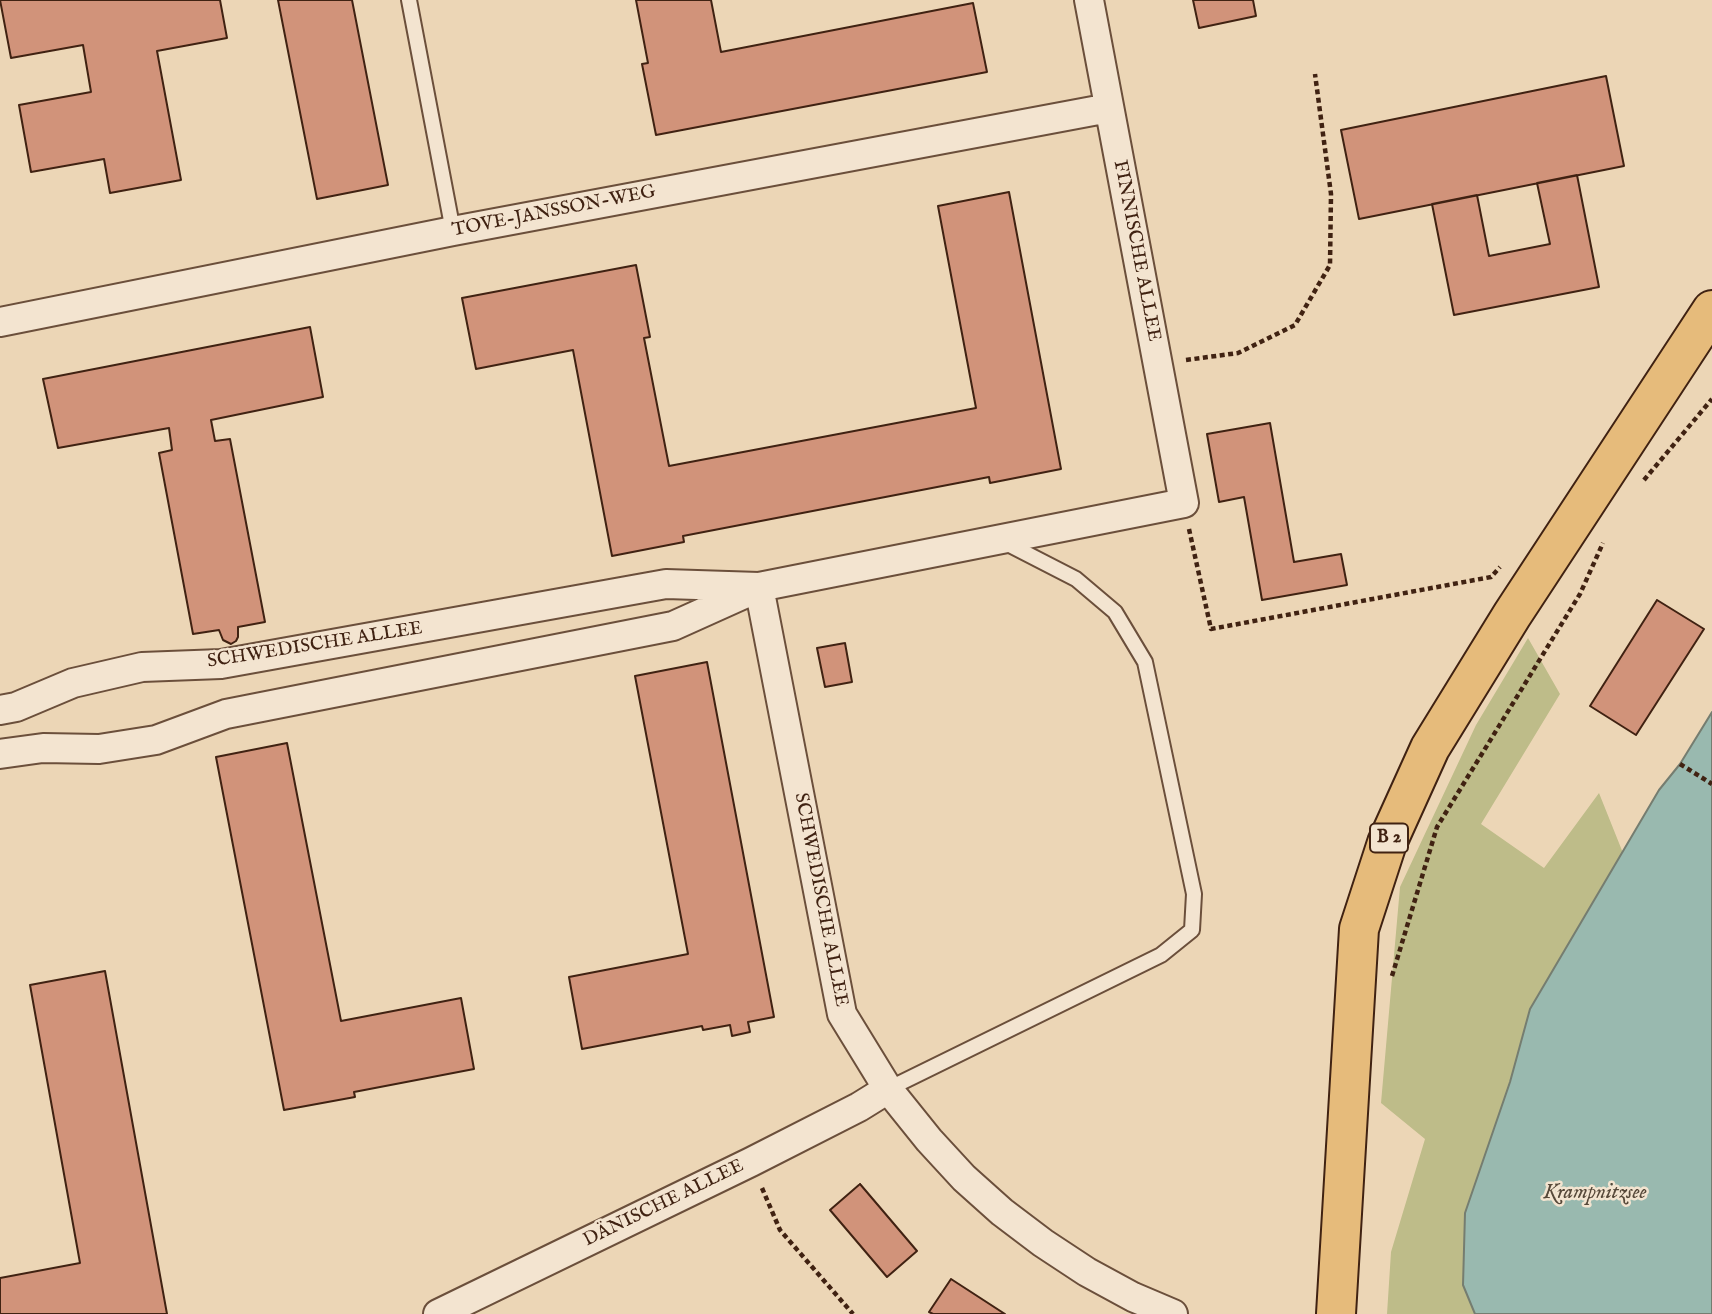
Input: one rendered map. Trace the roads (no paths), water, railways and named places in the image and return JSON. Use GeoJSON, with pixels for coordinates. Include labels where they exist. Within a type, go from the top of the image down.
{"type":"FeatureCollection","features":[{"type":"Feature","properties":{"kind":"main road","name":"B 2"},"geometry":{"type":"LineString","coordinates":[[1336,1314],[1359,929],[1387,843],[1430,748],[1512,615],[1712,310]]}},
{"type":"Feature","properties":{"kind":"street","name":"FINNISCHE ALLEE"},"geometry":{"type":"LineString","coordinates":[[1089,0],[1184,503]]}},
{"type":"Feature","properties":{"kind":"street","name":"TOVE-JANSSON-WEG"},"geometry":{"type":"LineString","coordinates":[[0,322],[453,231],[1109,108]]}},
{"type":"Feature","properties":{"kind":"street","name":"SCHWEDISCHE ALLEE"},"geometry":{"type":"LineString","coordinates":[[0,710],[16,708],[73,683],[142,667],[221,664],[666,584],[759,587],[1184,503]]}},
{"type":"Feature","properties":{"kind":"street","name":"SCHWEDISCHE ALLEE"},"geometry":{"type":"LineString","coordinates":[[0,754],[43,748],[99,749],[156,740],[226,714],[673,626],[759,587]]}},
{"type":"Feature","properties":{"kind":"street","name":"SCHWEDISCHE ALLEE"},"geometry":{"type":"LineString","coordinates":[[759,587],[842,1014],[888,1089],[964,1178],[1002,1212],[1087,1272],[1133,1297],[1173,1314]]}},
{"type":"Feature","properties":{"kind":"street","name":"DÄNISCHE ALLEE"},"geometry":{"type":"LineString","coordinates":[[438,1314],[751,1162],[859,1107],[888,1089]]}},
{"type":"Feature","properties":{"kind":"lane"},"geometry":{"type":"LineString","coordinates":[[409,0],[453,231]]}},
{"type":"Feature","properties":{"kind":"lane"},"geometry":{"type":"LineString","coordinates":[[888,1089],[1161,955],[1192,930],[1194,894],[1145,662],[1115,612],[1076,579],[999,540]]}},
{"type":"Feature","properties":{"kind":"water","name":"Krampnitzsee"},"geometry":{"type":"Polygon","coordinates":[[[1712,712],[1712,1314],[1475,1314],[1463,1285],[1465,1213],[1510,1082],[1530,1009],[1659,790],[1680,764],[1712,712]]]}}]}
